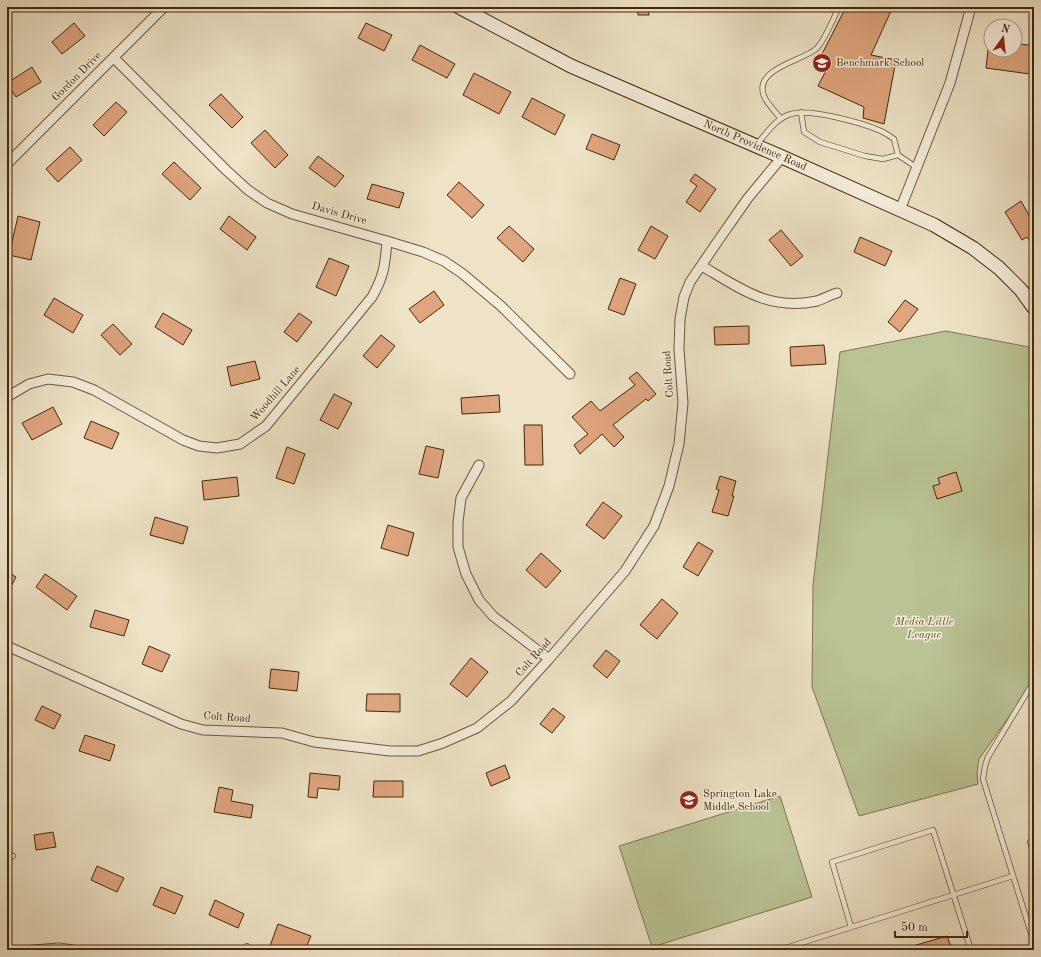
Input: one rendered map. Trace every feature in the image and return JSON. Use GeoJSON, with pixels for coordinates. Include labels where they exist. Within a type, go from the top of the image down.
{"type":"FeatureCollection","features":[{"type":"Feature","properties":{"kind":"main road","name":"North Providence Road"},"geometry":{"type":"LineString","coordinates":[[460,7],[571,66],[782,157],[934,225],[973,248],[999,268],[1021,290],[1034,308]]}},
{"type":"Feature","properties":{"kind":"street","name":"Gordon Drive"},"geometry":{"type":"LineString","coordinates":[[7,164],[164,7]]}},
{"type":"Feature","properties":{"kind":"street"},"geometry":{"type":"LineString","coordinates":[[900,210],[950,83],[971,7]]}},
{"type":"Feature","properties":{"kind":"street","name":"Davis Drive"},"geometry":{"type":"LineString","coordinates":[[114,58],[226,170],[254,195],[267,203],[292,214],[423,252],[444,261],[463,274],[501,306],[570,374]]}},
{"type":"Feature","properties":{"kind":"street","name":"Colt Road"},"geometry":{"type":"LineString","coordinates":[[7,646],[181,724],[203,730],[282,733],[314,742],[390,752],[418,752],[444,743],[477,728],[510,701],[549,659],[625,571],[654,526],[669,486],[679,444],[683,404],[679,349],[680,319],[684,297],[690,282],[748,198],[782,157]]}},
{"type":"Feature","properties":{"kind":"street","name":"Woodhill Lane"},"geometry":{"type":"LineString","coordinates":[[7,397],[29,384],[48,379],[73,382],[94,390],[183,440],[199,446],[217,448],[240,444],[266,426],[372,297],[381,281],[385,264],[387,241]]}},
{"type":"Feature","properties":{"kind":"street"},"geometry":{"type":"LineString","coordinates":[[702,266],[763,300],[788,304],[817,301],[837,293]]}},
{"type":"Feature","properties":{"kind":"street"},"geometry":{"type":"LineString","coordinates":[[478,465],[461,498],[458,522],[458,547],[466,574],[479,600],[493,616],[549,659]]}},
{"type":"Feature","properties":{"kind":"street"},"geometry":{"type":"LineString","coordinates":[[33,950],[59,948],[73,950]]}},
{"type":"Feature","properties":{"kind":"lane"},"geometry":{"type":"LineString","coordinates":[[781,119],[764,96],[764,86],[768,76],[777,69],[816,48],[839,7]]}},
{"type":"Feature","properties":{"kind":"lane"},"geometry":{"type":"LineString","coordinates":[[801,112],[804,132],[820,142],[865,156],[883,159],[898,155]]}},
{"type":"Feature","properties":{"kind":"lane"},"geometry":{"type":"LineString","coordinates":[[756,146],[777,121],[790,114],[811,112],[881,131],[894,139],[898,155],[916,167]]}},
{"type":"Feature","properties":{"kind":"lane"},"geometry":{"type":"LineString","coordinates":[[1034,681],[988,757],[983,779],[1034,944]]}},
{"type":"Feature","properties":{"kind":"lane"},"geometry":{"type":"LineString","coordinates":[[851,927],[832,862],[932,830],[971,950]]}},
{"type":"Feature","properties":{"kind":"lane"},"geometry":{"type":"LineString","coordinates":[[1034,841],[1030,842],[1034,854]]}},
{"type":"Feature","properties":{"kind":"lane"},"geometry":{"type":"LineString","coordinates":[[7,860],[14,856]]}},
{"type":"Feature","properties":{"kind":"lane"},"geometry":{"type":"LineString","coordinates":[[779,950],[1013,876]]}},
{"type":"Feature","properties":{"kind":"green space","name":"Media Little League"},"geometry":{"type":"Polygon","coordinates":[[[946,331],[1034,348],[1034,682],[979,759],[977,772],[978,784],[859,816],[812,687],[813,585],[840,352],[946,331]]]}},
{"type":"Feature","properties":{"kind":"green space"},"geometry":{"type":"Polygon","coordinates":[[[780,796],[812,897],[652,947],[619,846],[780,796]]]}},
{"type":"Feature","properties":{"kind":"building"},"geometry":{"type":"Polygon","coordinates":[[[637,7],[648,7],[649,15],[638,15],[637,7]]]}},
{"type":"Feature","properties":{"kind":"building"},"geometry":{"type":"Polygon","coordinates":[[[846,7],[888,7],[891,11],[871,55],[896,60],[884,124],[863,118],[864,107],[818,86],[831,61],[821,56],[846,7]]]}},
{"type":"Feature","properties":{"kind":"building"},"geometry":{"type":"Polygon","coordinates":[[[74,23],[85,36],[62,54],[52,42],[74,23]]]}},
{"type":"Feature","properties":{"kind":"building"},"geometry":{"type":"Polygon","coordinates":[[[366,23],[392,35],[384,51],[358,38],[366,23]]]}},
{"type":"Feature","properties":{"kind":"building"},"geometry":{"type":"Polygon","coordinates":[[[1023,44],[1034,46],[1030,74],[986,68],[987,58],[1023,58],[1023,44]]]}},
{"type":"Feature","properties":{"kind":"building"},"geometry":{"type":"Polygon","coordinates":[[[420,45],[455,64],[447,78],[412,60],[420,45]]]}},
{"type":"Feature","properties":{"kind":"building"},"geometry":{"type":"Polygon","coordinates":[[[32,67],[41,82],[16,97],[7,83],[32,67]]]}},
{"type":"Feature","properties":{"kind":"building"},"geometry":{"type":"Polygon","coordinates":[[[474,73],[511,92],[499,114],[463,95],[474,73]]]}},
{"type":"Feature","properties":{"kind":"building"},"geometry":{"type":"Polygon","coordinates":[[[221,94],[243,117],[232,128],[209,105],[221,94]]]}},
{"type":"Feature","properties":{"kind":"building"},"geometry":{"type":"Polygon","coordinates":[[[532,98],[565,115],[555,135],[522,117],[532,98]]]}},
{"type":"Feature","properties":{"kind":"building"},"geometry":{"type":"Polygon","coordinates":[[[116,102],[127,112],[104,136],[93,125],[116,102]]]}},
{"type":"Feature","properties":{"kind":"building"},"geometry":{"type":"Polygon","coordinates":[[[265,130],[288,155],[275,168],[251,143],[265,130]]]}},
{"type":"Feature","properties":{"kind":"building"},"geometry":{"type":"Polygon","coordinates":[[[592,134],[620,145],[614,160],[586,149],[592,134]]]}},
{"type":"Feature","properties":{"kind":"building"},"geometry":{"type":"Polygon","coordinates":[[[70,147],[82,160],[58,182],[46,169],[70,147]]]}},
{"type":"Feature","properties":{"kind":"building"},"geometry":{"type":"Polygon","coordinates":[[[318,156],[344,176],[335,187],[309,168],[318,156]]]}},
{"type":"Feature","properties":{"kind":"building"},"geometry":{"type":"Polygon","coordinates":[[[174,162],[201,188],[190,200],[162,174],[174,162]]]}},
{"type":"Feature","properties":{"kind":"building"},"geometry":{"type":"Polygon","coordinates":[[[695,174],[716,189],[700,212],[686,202],[697,186],[690,181],[695,174]]]}},
{"type":"Feature","properties":{"kind":"building"},"geometry":{"type":"Polygon","coordinates":[[[459,182],[484,205],[472,218],[447,195],[459,182]]]}},
{"type":"Feature","properties":{"kind":"building"},"geometry":{"type":"Polygon","coordinates":[[[372,184],[404,193],[399,208],[367,199],[372,184]]]}},
{"type":"Feature","properties":{"kind":"building"},"geometry":{"type":"Polygon","coordinates":[[[1021,201],[1031,219],[1034,218],[1034,247],[1027,237],[1022,240],[1005,212],[1021,201]]]}},
{"type":"Feature","properties":{"kind":"building"},"geometry":{"type":"Polygon","coordinates":[[[18,216],[40,222],[31,260],[9,255],[18,216]]]}},
{"type":"Feature","properties":{"kind":"building"},"geometry":{"type":"Polygon","coordinates":[[[229,216],[256,237],[247,250],[220,229],[229,216]]]}},
{"type":"Feature","properties":{"kind":"building"},"geometry":{"type":"Polygon","coordinates":[[[509,226],[534,249],[523,262],[497,238],[509,226]]]}},
{"type":"Feature","properties":{"kind":"building"},"geometry":{"type":"Polygon","coordinates":[[[651,226],[668,236],[655,259],[638,250],[651,226]]]}},
{"type":"Feature","properties":{"kind":"building"},"geometry":{"type":"Polygon","coordinates":[[[781,230],[803,256],[791,266],[769,240],[781,230]]]}},
{"type":"Feature","properties":{"kind":"building"},"geometry":{"type":"Polygon","coordinates":[[[860,237],[892,251],[885,266],[854,252],[860,237]]]}},
{"type":"Feature","properties":{"kind":"building"},"geometry":{"type":"Polygon","coordinates":[[[329,258],[349,266],[336,296],[316,287],[329,258]]]}},
{"type":"Feature","properties":{"kind":"building"},"geometry":{"type":"Polygon","coordinates":[[[620,278],[636,284],[624,315],[608,309],[620,278]]]}},
{"type":"Feature","properties":{"kind":"building"},"geometry":{"type":"Polygon","coordinates":[[[434,291],[444,305],[420,323],[409,309],[434,291]]]}},
{"type":"Feature","properties":{"kind":"building"},"geometry":{"type":"Polygon","coordinates":[[[54,298],[83,315],[73,333],[44,315],[54,298]]]}},
{"type":"Feature","properties":{"kind":"building"},"geometry":{"type":"Polygon","coordinates":[[[905,300],[918,309],[900,332],[888,322],[905,300]]]}},
{"type":"Feature","properties":{"kind":"building"},"geometry":{"type":"Polygon","coordinates":[[[163,313],[192,330],[183,345],[155,327],[163,313]]]}},
{"type":"Feature","properties":{"kind":"building"},"geometry":{"type":"Polygon","coordinates":[[[299,313],[312,322],[297,342],[284,332],[299,313]]]}},
{"type":"Feature","properties":{"kind":"building"},"geometry":{"type":"Polygon","coordinates":[[[113,324],[132,344],[120,355],[101,335],[113,324]]]}},
{"type":"Feature","properties":{"kind":"building"},"geometry":{"type":"Polygon","coordinates":[[[749,326],[749,344],[715,345],[714,327],[749,326]]]}},
{"type":"Feature","properties":{"kind":"building"},"geometry":{"type":"Polygon","coordinates":[[[381,335],[395,346],[377,368],[363,356],[381,335]]]}},
{"type":"Feature","properties":{"kind":"building"},"geometry":{"type":"Polygon","coordinates":[[[824,345],[826,364],[791,366],[790,347],[824,345]]]}},
{"type":"Feature","properties":{"kind":"building"},"geometry":{"type":"Polygon","coordinates":[[[255,361],[260,379],[231,386],[227,367],[255,361]]]}},
{"type":"Feature","properties":{"kind":"building"},"geometry":{"type":"Polygon","coordinates":[[[637,372],[656,394],[648,401],[646,399],[613,425],[624,437],[614,447],[602,434],[580,454],[574,445],[588,434],[572,417],[591,401],[600,411],[635,385],[629,378],[637,372]]]}},
{"type":"Feature","properties":{"kind":"building"},"geometry":{"type":"Polygon","coordinates":[[[334,394],[352,403],[338,429],[320,420],[334,394]]]}},
{"type":"Feature","properties":{"kind":"building"},"geometry":{"type":"Polygon","coordinates":[[[499,395],[500,412],[462,414],[461,398],[499,395]]]}},
{"type":"Feature","properties":{"kind":"building"},"geometry":{"type":"Polygon","coordinates":[[[53,407],[62,424],[32,440],[22,423],[53,407]]]}},
{"type":"Feature","properties":{"kind":"building"},"geometry":{"type":"Polygon","coordinates":[[[91,421],[119,433],[112,449],[84,438],[91,421]]]}},
{"type":"Feature","properties":{"kind":"building"},"geometry":{"type":"Polygon","coordinates":[[[524,425],[542,425],[543,465],[525,465],[524,425]]]}},
{"type":"Feature","properties":{"kind":"building"},"geometry":{"type":"Polygon","coordinates":[[[426,446],[444,450],[438,478],[419,474],[426,446]]]}},
{"type":"Feature","properties":{"kind":"building"},"geometry":{"type":"Polygon","coordinates":[[[287,447],[305,454],[294,484],[276,478],[287,447]]]}},
{"type":"Feature","properties":{"kind":"building"},"geometry":{"type":"Polygon","coordinates":[[[956,472],[962,491],[937,499],[933,486],[940,484],[938,478],[956,472]]]}},
{"type":"Feature","properties":{"kind":"building"},"geometry":{"type":"Polygon","coordinates":[[[720,476],[736,481],[732,496],[734,496],[728,516],[712,512],[719,490],[716,489],[720,476]]]}},
{"type":"Feature","properties":{"kind":"building"},"geometry":{"type":"Polygon","coordinates":[[[237,477],[239,496],[204,500],[202,481],[237,477]]]}},
{"type":"Feature","properties":{"kind":"building"},"geometry":{"type":"Polygon","coordinates":[[[603,502],[622,516],[604,539],[586,525],[603,502]]]}},
{"type":"Feature","properties":{"kind":"building"},"geometry":{"type":"Polygon","coordinates":[[[155,517],[188,527],[183,544],[150,535],[155,517]]]}},
{"type":"Feature","properties":{"kind":"building"},"geometry":{"type":"Polygon","coordinates":[[[388,525],[414,533],[408,556],[381,548],[388,525]]]}},
{"type":"Feature","properties":{"kind":"building"},"geometry":{"type":"Polygon","coordinates":[[[698,542],[713,551],[698,576],[683,567],[698,542]]]}},
{"type":"Feature","properties":{"kind":"building"},"geometry":{"type":"Polygon","coordinates":[[[541,553],[561,571],[546,588],[526,570],[541,553]]]}},
{"type":"Feature","properties":{"kind":"building"},"geometry":{"type":"Polygon","coordinates":[[[7,572],[16,577],[7,594],[7,572]]]}},
{"type":"Feature","properties":{"kind":"building"},"geometry":{"type":"Polygon","coordinates":[[[45,574],[77,596],[67,610],[36,587],[45,574]]]}},
{"type":"Feature","properties":{"kind":"building"},"geometry":{"type":"Polygon","coordinates":[[[662,599],[678,613],[657,639],[640,625],[662,599]]]}},
{"type":"Feature","properties":{"kind":"building"},"geometry":{"type":"Polygon","coordinates":[[[95,610],[129,620],[124,636],[90,627],[95,610]]]}},
{"type":"Feature","properties":{"kind":"building"},"geometry":{"type":"Polygon","coordinates":[[[149,646],[170,655],[162,672],[142,664],[149,646]]]}},
{"type":"Feature","properties":{"kind":"building"},"geometry":{"type":"Polygon","coordinates":[[[606,650],[620,661],[607,678],[593,666],[606,650]]]}},
{"type":"Feature","properties":{"kind":"building"},"geometry":{"type":"Polygon","coordinates":[[[471,658],[488,672],[467,697],[450,684],[471,658]]]}},
{"type":"Feature","properties":{"kind":"building"},"geometry":{"type":"Polygon","coordinates":[[[271,669],[299,672],[297,691],[269,688],[271,669]]]}},
{"type":"Feature","properties":{"kind":"building"},"geometry":{"type":"Polygon","coordinates":[[[367,694],[400,694],[400,712],[366,711],[367,694]]]}},
{"type":"Feature","properties":{"kind":"building"},"geometry":{"type":"Polygon","coordinates":[[[42,706],[61,715],[54,729],[35,720],[42,706]]]}},
{"type":"Feature","properties":{"kind":"building"},"geometry":{"type":"Polygon","coordinates":[[[553,708],[565,717],[552,733],[540,724],[553,708]]]}},
{"type":"Feature","properties":{"kind":"building"},"geometry":{"type":"Polygon","coordinates":[[[85,735],[115,745],[110,761],[79,751],[85,735]]]}},
{"type":"Feature","properties":{"kind":"building"},"geometry":{"type":"Polygon","coordinates":[[[505,765],[510,778],[491,786],[486,773],[505,765]]]}},
{"type":"Feature","properties":{"kind":"building"},"geometry":{"type":"Polygon","coordinates":[[[310,773],[340,776],[339,790],[318,788],[317,798],[308,797],[310,773]]]}},
{"type":"Feature","properties":{"kind":"building"},"geometry":{"type":"Polygon","coordinates":[[[374,781],[403,781],[403,797],[373,797],[374,781]]]}},
{"type":"Feature","properties":{"kind":"building"},"geometry":{"type":"Polygon","coordinates":[[[219,787],[233,790],[231,801],[253,805],[251,818],[214,812],[219,787]]]}},
{"type":"Feature","properties":{"kind":"building"},"geometry":{"type":"Polygon","coordinates":[[[53,832],[56,847],[36,850],[34,835],[53,832]]]}},
{"type":"Feature","properties":{"kind":"building"},"geometry":{"type":"Polygon","coordinates":[[[97,866],[124,878],[117,892],[91,880],[97,866]]]}},
{"type":"Feature","properties":{"kind":"building"},"geometry":{"type":"Polygon","coordinates":[[[161,887],[183,896],[175,914],[153,905],[161,887]]]}},
{"type":"Feature","properties":{"kind":"building"},"geometry":{"type":"Polygon","coordinates":[[[215,900],[244,914],[238,928],[209,915],[215,900]]]}},
{"type":"Feature","properties":{"kind":"building"},"geometry":{"type":"Polygon","coordinates":[[[278,924],[311,936],[305,950],[282,950],[270,946],[278,924]]]}},
{"type":"Feature","properties":{"kind":"building"},"geometry":{"type":"Polygon","coordinates":[[[947,936],[952,950],[907,950],[906,948],[947,936]]]}},
{"type":"Feature","properties":{"kind":"place","name":"Benchmark School"},"geometry":{"type":"Point","coordinates":[822,63]}},
{"type":"Feature","properties":{"kind":"place","name":"Springton Lake Middle School"},"geometry":{"type":"Point","coordinates":[689,800]}}]}
